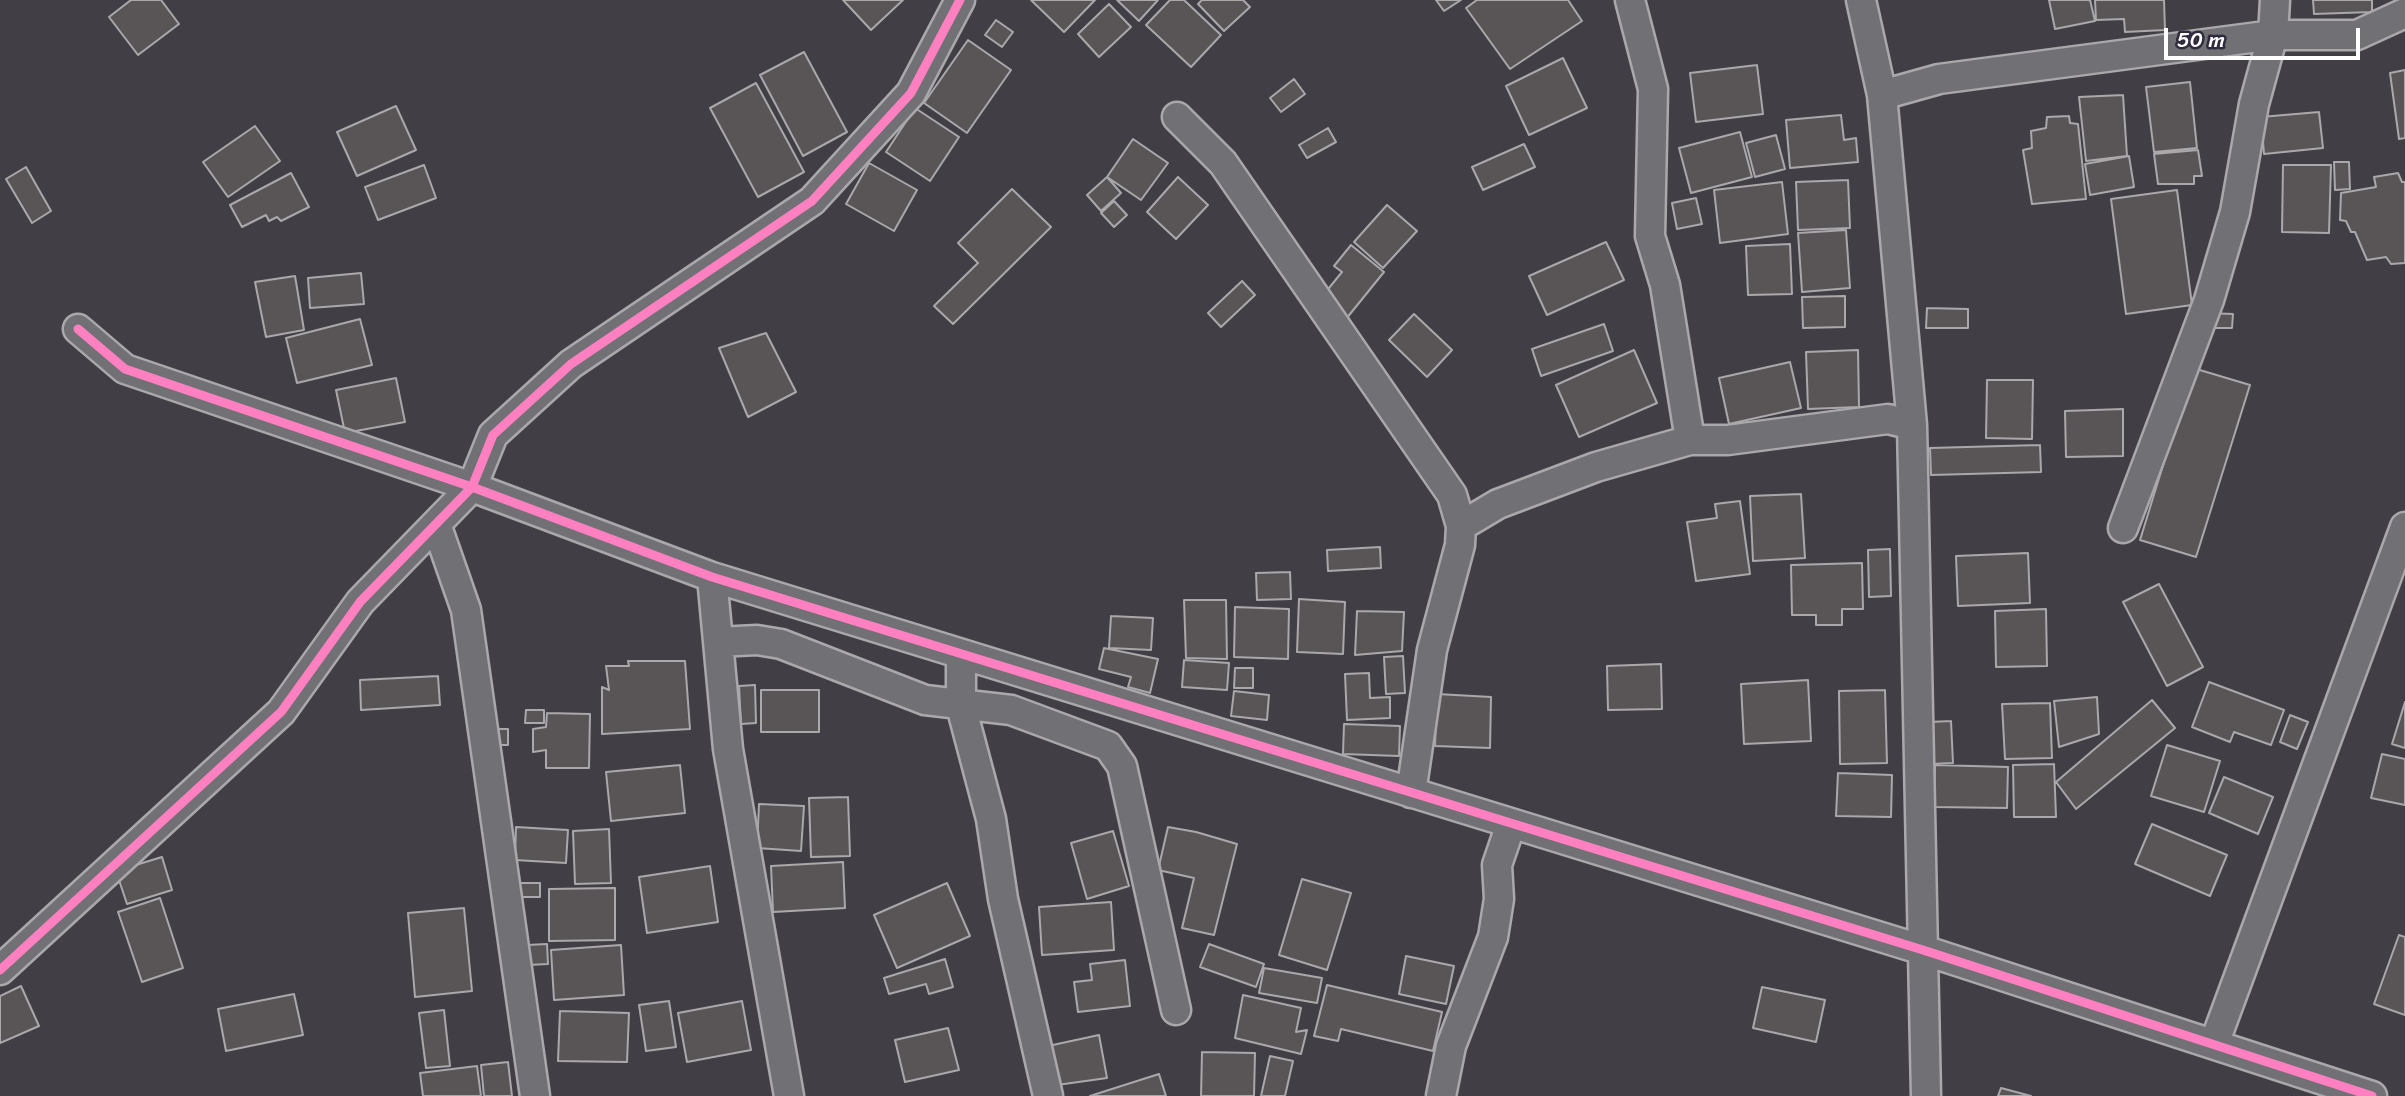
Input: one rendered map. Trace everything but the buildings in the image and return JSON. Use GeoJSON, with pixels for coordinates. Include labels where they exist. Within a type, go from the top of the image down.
{"type":"FeatureCollection","features":[{"type":"Feature","properties":{"kind":"street"},"geometry":{"type":"LineString","coordinates":[[0,970],[281,712],[360,602],[472,487],[493,435],[571,364],[812,201],[911,93],[960,0]]}},
{"type":"Feature","properties":{"kind":"street"},"geometry":{"type":"LineString","coordinates":[[1630,0],[1654,89],[1650,236],[1665,285],[1690,440]]}},
{"type":"Feature","properties":{"kind":"street"},"geometry":{"type":"LineString","coordinates":[[1861,0],[1882,95],[1912,425],[1926,1096]]}},
{"type":"Feature","properties":{"kind":"street"},"geometry":{"type":"LineString","coordinates":[[2123,528],[2213,288],[2235,212],[2254,104],[2273,35],[2274,0]]}},
{"type":"Feature","properties":{"kind":"street"},"geometry":{"type":"LineString","coordinates":[[1882,95],[1939,79],[2273,35],[2357,35],[2405,13]]}},
{"type":"Feature","properties":{"kind":"street"},"geometry":{"type":"LineString","coordinates":[[1177,117],[1223,163],[1452,495],[1461,526],[1460,545],[1433,650],[1411,793]]}},
{"type":"Feature","properties":{"kind":"street"},"geometry":{"type":"LineString","coordinates":[[78,329],[125,369],[472,487],[712,577],[1923,950],[2372,1096]]}},
{"type":"Feature","properties":{"kind":"street"},"geometry":{"type":"LineString","coordinates":[[1461,526],[1498,504],[1584,471],[1690,440],[1728,440],[1888,419],[1912,425]]}},
{"type":"Feature","properties":{"kind":"street"},"geometry":{"type":"LineString","coordinates":[[436,524],[466,610],[535,1096]]}},
{"type":"Feature","properties":{"kind":"street"},"geometry":{"type":"LineString","coordinates":[[2214,1044],[2405,527]]}},
{"type":"Feature","properties":{"kind":"street"},"geometry":{"type":"LineString","coordinates":[[712,577],[728,749],[789,1096]]}},
{"type":"Feature","properties":{"kind":"street"},"geometry":{"type":"LineString","coordinates":[[718,642],[757,640],[781,644],[925,700],[961,706],[1011,709],[1108,746],[1122,766],[1176,1010]]}},
{"type":"Feature","properties":{"kind":"street"},"geometry":{"type":"LineString","coordinates":[[961,654],[961,706],[991,819],[1003,900],[1048,1096]]}},
{"type":"Feature","properties":{"kind":"street"},"geometry":{"type":"LineString","coordinates":[[1441,1096],[1451,1046],[1493,937],[1499,899],[1497,865],[1511,824]]}},
{"type":"Feature","properties":{"kind":"cycle path"},"geometry":{"type":"LineString","coordinates":[[0,970],[281,712],[360,602],[472,487],[493,435],[571,364],[812,201],[911,93],[960,0]]}},
{"type":"Feature","properties":{"kind":"cycle path"},"geometry":{"type":"LineString","coordinates":[[78,329],[125,369],[472,487],[712,577],[1923,950],[2372,1096]]}}]}
